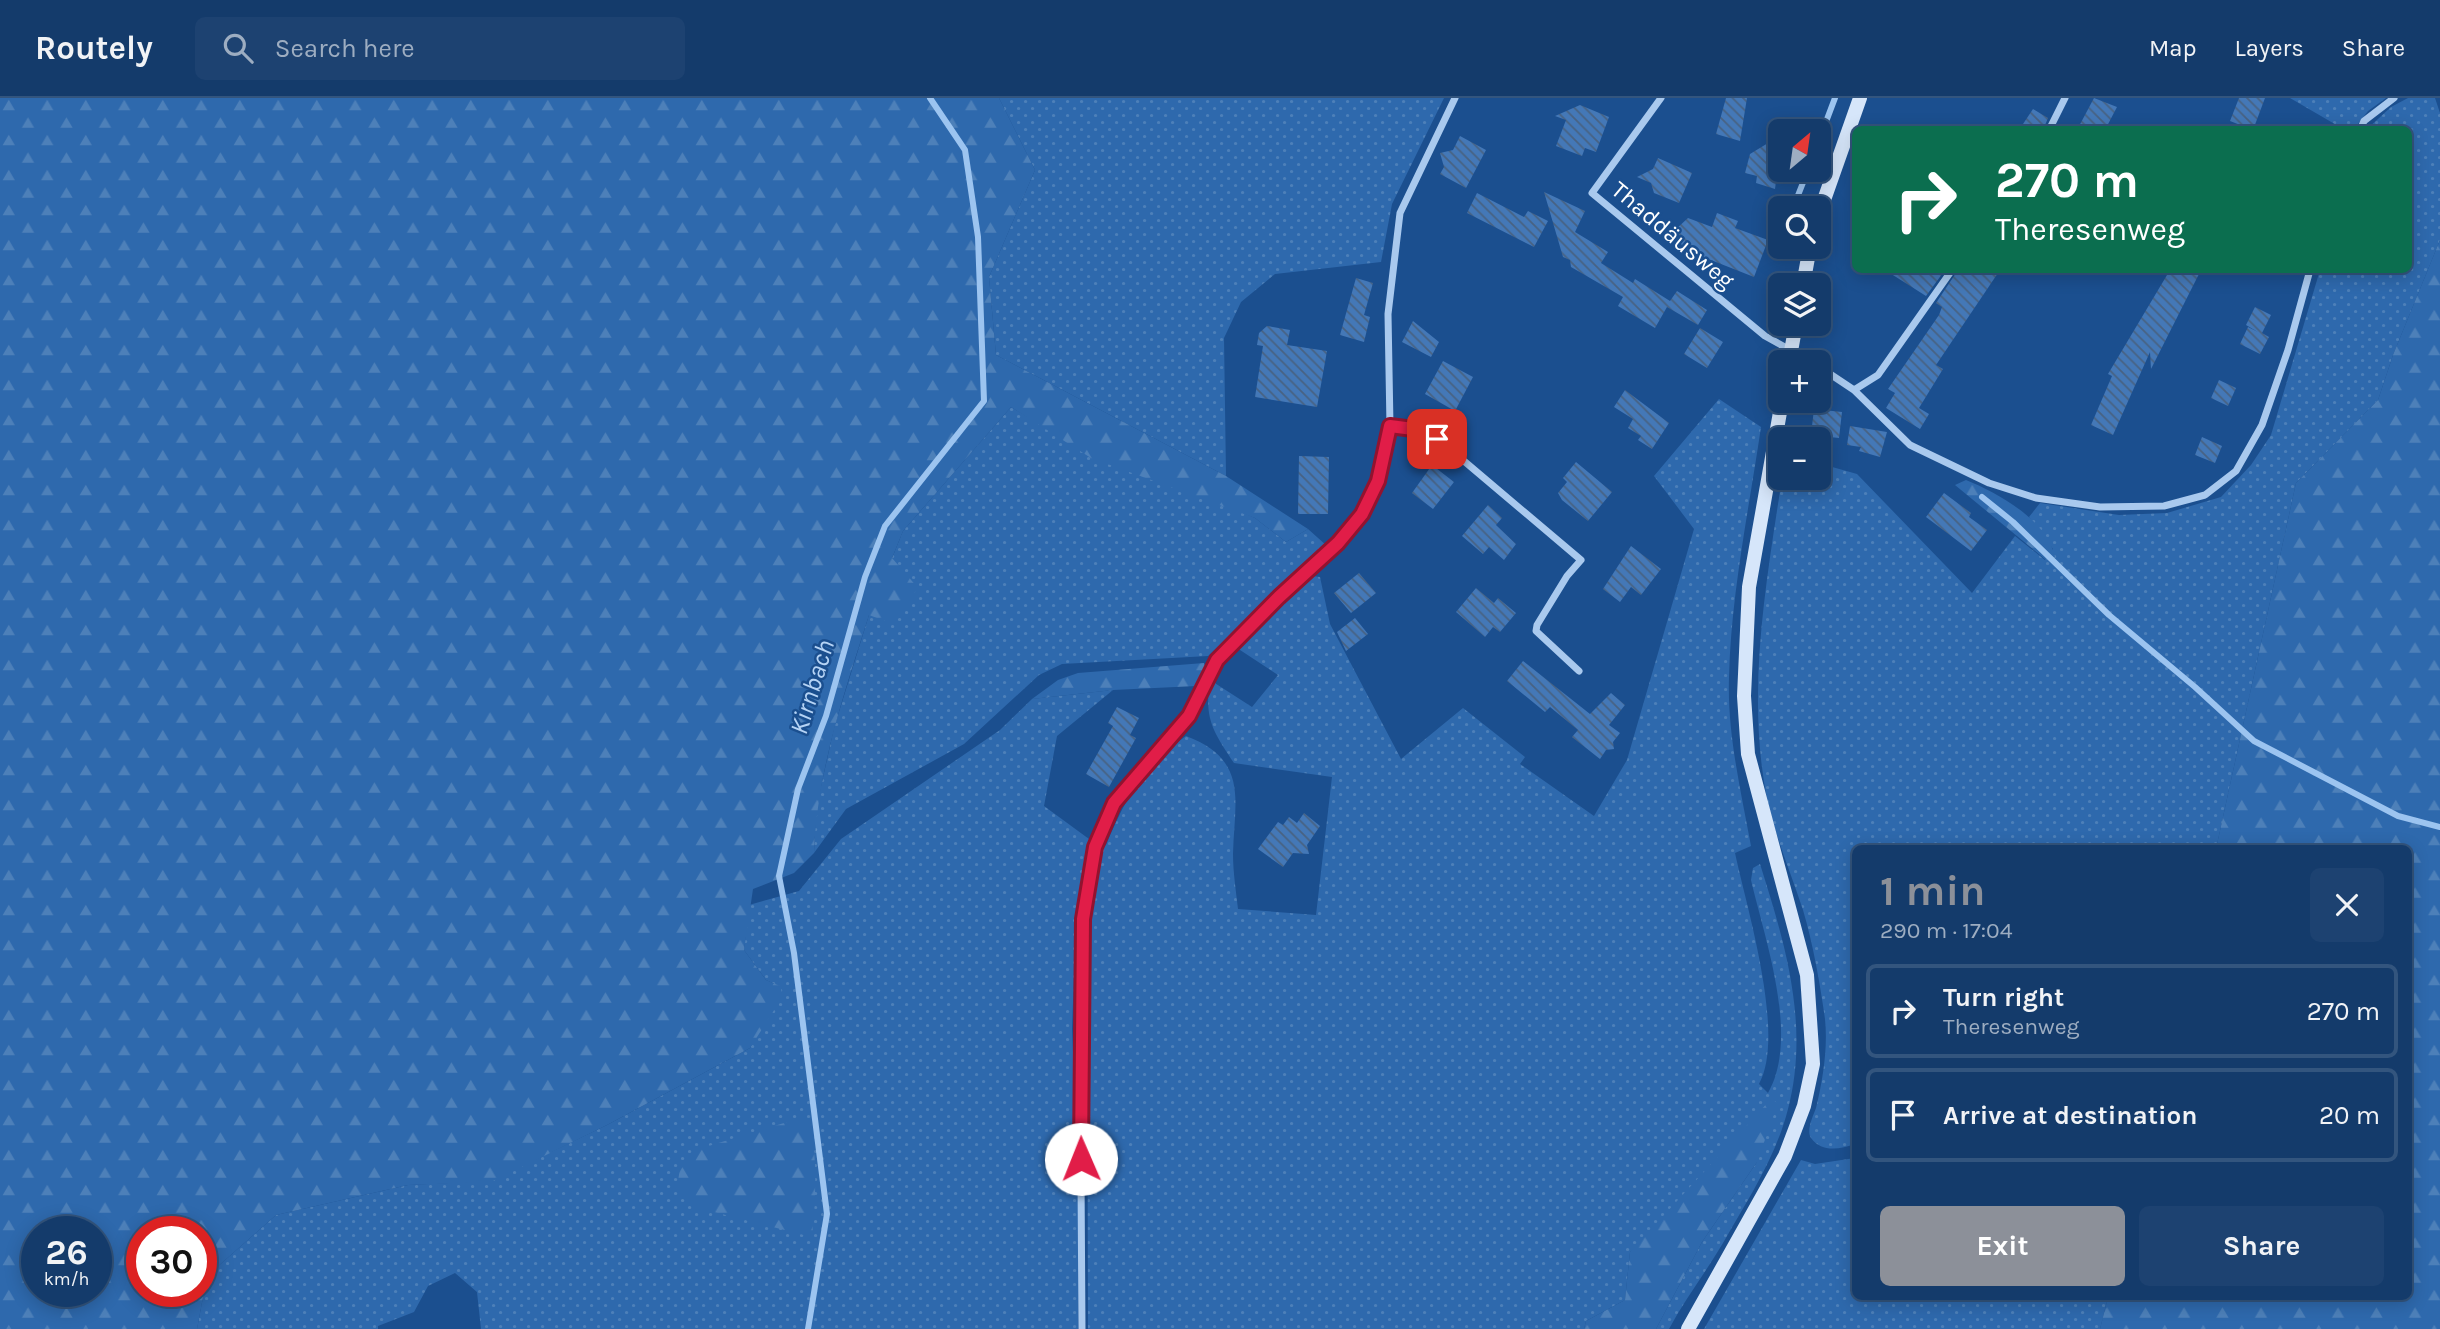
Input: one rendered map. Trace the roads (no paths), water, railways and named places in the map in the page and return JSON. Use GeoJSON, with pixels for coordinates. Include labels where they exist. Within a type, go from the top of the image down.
{"type":"FeatureCollection","features":[{"type":"Feature","properties":{"kind":"main road"},"geometry":{"type":"LineString","coordinates":[[1826,196],[1860,98]]}},
{"type":"Feature","properties":{"kind":"main road"},"geometry":{"type":"LineString","coordinates":[[1688,1329],[1786,1156],[1804,1107],[1814,1065],[1807,975],[1748,754],[1744,696],[1749,587],[1780,413]]}},
{"type":"Feature","properties":{"kind":"street"},"geometry":{"type":"LineString","coordinates":[[1082,1329],[1080,1012],[1083,919],[1095,847],[1114,803],[1189,716],[1217,660],[1279,597],[1338,543],[1362,514],[1378,481],[1390,426],[1388,314],[1400,213],[1455,98]]}},
{"type":"Feature","properties":{"kind":"street","name":"Thaddäusweg"},"geometry":{"type":"LineString","coordinates":[[1661,98],[1592,193],[1782,350]]}},
{"type":"Feature","properties":{"kind":"street"},"geometry":{"type":"LineString","coordinates":[[2051,126],[2065,98]]}},
{"type":"Feature","properties":{"kind":"street"},"geometry":{"type":"LineString","coordinates":[[2362,126],[2364,121],[2394,98]]}},
{"type":"Feature","properties":{"kind":"street"},"geometry":{"type":"LineString","coordinates":[[1854,390],[1878,375],[1950,273]]}},
{"type":"Feature","properties":{"kind":"street"},"geometry":{"type":"LineString","coordinates":[[1831,375],[1854,390],[1910,445],[1989,483],[2036,498],[2100,507],[2164,506],[2206,495],[2235,471],[2262,425],[2288,350],[2309,273]]}},
{"type":"Feature","properties":{"kind":"street"},"geometry":{"type":"LineString","coordinates":[[1390,426],[1413,429],[1437,439],[1581,560],[1567,576],[1536,631],[1579,671]]}},
{"type":"Feature","properties":{"kind":"waterway","name":"Kirnbach"},"geometry":{"type":"LineString","coordinates":[[808,1329],[827,1214],[794,953],[779,876],[798,789],[826,716],[865,577],[885,526],[984,401],[978,237],[965,150],[930,98]]}},
{"type":"Feature","properties":{"kind":"waterway"},"geometry":{"type":"LineString","coordinates":[[1827,119],[1835,98]]}},
{"type":"Feature","properties":{"kind":"waterway"},"geometry":{"type":"LineString","coordinates":[[1798,196],[1803,182]]}},
{"type":"Feature","properties":{"kind":"waterway"},"geometry":{"type":"LineString","coordinates":[[1982,497],[2013,522],[2109,615],[2254,741],[2398,816],[2440,827]]}}]}
